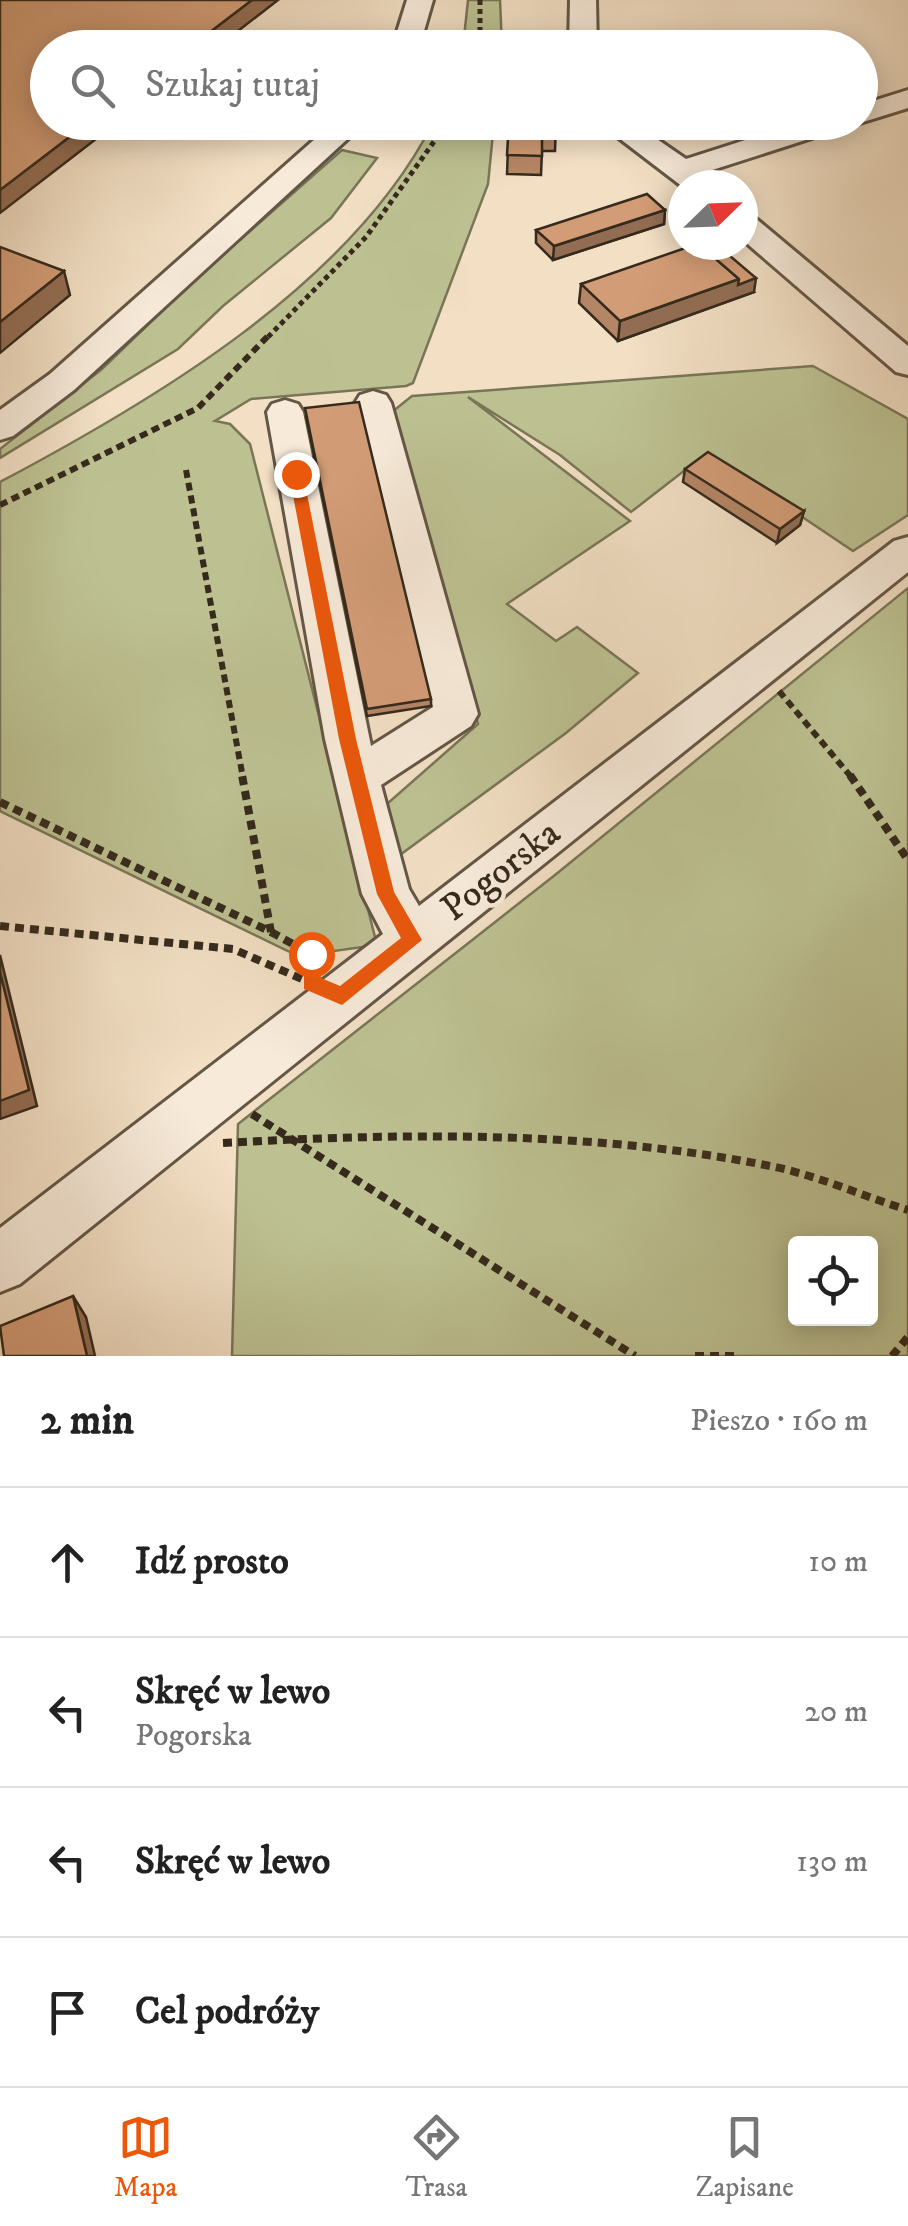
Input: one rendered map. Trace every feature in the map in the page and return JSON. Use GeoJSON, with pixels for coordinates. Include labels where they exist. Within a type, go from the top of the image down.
{"type":"FeatureCollection","features":[{"type":"Feature","properties":{"kind":"street"},"geometry":{"type":"LineString","coordinates":[[411,30],[420,0]]}},
{"type":"Feature","properties":{"kind":"street"},"geometry":{"type":"LineString","coordinates":[[583,0],[583,30]]}},
{"type":"Feature","properties":{"kind":"street"},"geometry":{"type":"LineString","coordinates":[[878,108],[908,99]]}},
{"type":"Feature","properties":{"kind":"street"},"geometry":{"type":"LineString","coordinates":[[0,428],[62,382],[332,140]]}},
{"type":"Feature","properties":{"kind":"street"},"geometry":{"type":"LineString","coordinates":[[638,140],[680,170]]}},
{"type":"Feature","properties":{"kind":"street"},"geometry":{"type":"LineString","coordinates":[[708,170],[786,140]]}},
{"type":"Feature","properties":{"kind":"street"},"geometry":{"type":"LineString","coordinates":[[758,237],[908,364]]}},
{"type":"Feature","properties":{"kind":"street"},"geometry":{"type":"LineString","coordinates":[[357,778],[456,714],[373,402]]}},
{"type":"Feature","properties":{"kind":"street"},"geometry":{"type":"LineString","coordinates":[[285,412],[357,778],[386,894],[412,940]]}},
{"type":"Feature","properties":{"kind":"street","name":"Pogorska"},"geometry":{"type":"LineString","coordinates":[[0,1264],[908,551]]}},
{"type":"Feature","properties":{"kind":"path"},"geometry":{"type":"LineString","coordinates":[[480,0],[480,30]]}},
{"type":"Feature","properties":{"kind":"path"},"geometry":{"type":"LineString","coordinates":[[0,505],[198,408],[366,237],[439,140]]}},
{"type":"Feature","properties":{"kind":"path"},"geometry":{"type":"LineString","coordinates":[[186,470],[271,932]]}},
{"type":"Feature","properties":{"kind":"path"},"geometry":{"type":"LineString","coordinates":[[759,668],[862,790],[908,860]]}},
{"type":"Feature","properties":{"kind":"path"},"geometry":{"type":"LineString","coordinates":[[0,802],[311,954],[311,983],[233,949],[0,926]]}},
{"type":"Feature","properties":{"kind":"path"},"geometry":{"type":"LineString","coordinates":[[216,1144],[355,1134],[601,1144],[773,1166],[908,1210]]}},
{"type":"Feature","properties":{"kind":"path"},"geometry":{"type":"LineString","coordinates":[[290,1139],[636,1356]]}},
{"type":"Feature","properties":{"kind":"path"},"geometry":{"type":"LineString","coordinates":[[892,1356],[908,1336]]}},
{"type":"Feature","properties":{"kind":"path"},"geometry":{"type":"LineString","coordinates":[[695,1356],[738,1356]]}},
{"type":"Feature","properties":{"kind":"green space"},"geometry":{"type":"Polygon","coordinates":[[[468,0],[500,0],[501,30],[465,30],[468,0]]]}},
{"type":"Feature","properties":{"kind":"green space"},"geometry":{"type":"Polygon","coordinates":[[[422,140],[492,140],[488,184],[413,383],[251,399],[215,421],[230,424],[250,444],[377,945],[298,956],[0,811],[0,482],[122,414],[244,332],[301,286],[353,235],[397,181],[422,140]]]}},
{"type":"Feature","properties":{"kind":"green space"},"geometry":{"type":"Polygon","coordinates":[[[342,150],[377,158],[331,218],[223,306],[178,349],[0,458],[0,449],[102,369],[191,283],[342,150]]]}},
{"type":"Feature","properties":{"kind":"green space"},"geometry":{"type":"Polygon","coordinates":[[[813,366],[908,419],[908,515],[853,551],[707,453],[631,512],[560,455],[468,397],[630,521],[507,604],[556,641],[577,627],[638,673],[566,733],[389,863],[379,811],[478,724],[392,412],[412,396],[813,366]]]}},
{"type":"Feature","properties":{"kind":"green space"},"geometry":{"type":"Polygon","coordinates":[[[908,588],[908,1356],[232,1356],[238,1124],[555,875],[908,588]]]}},
{"type":"Feature","properties":{"kind":"building"},"geometry":{"type":"Polygon","coordinates":[[[0,0],[252,0],[213,30],[30,30],[30,140],[65,140],[0,190],[0,0]]]}},
{"type":"Feature","properties":{"kind":"building"},"geometry":{"type":"Polygon","coordinates":[[[508,140],[542,140],[542,156],[507,155],[508,140]]]}},
{"type":"Feature","properties":{"kind":"building"},"geometry":{"type":"Polygon","coordinates":[[[647,194],[665,210],[554,246],[536,230],[647,194]]]}},
{"type":"Feature","properties":{"kind":"building"},"geometry":{"type":"Polygon","coordinates":[[[0,247],[64,271],[0,322],[0,247]]]}},
{"type":"Feature","properties":{"kind":"building"},"geometry":{"type":"Polygon","coordinates":[[[668,254],[668,260],[717,260],[739,279],[620,321],[581,284],[668,254]]]}},
{"type":"Feature","properties":{"kind":"building"},"geometry":{"type":"Polygon","coordinates":[[[717,260],[735,260],[756,278],[738,285],[739,279],[717,260]]]}},
{"type":"Feature","properties":{"kind":"building"},"geometry":{"type":"Polygon","coordinates":[[[359,402],[431,699],[367,709],[305,408],[359,402]]]}},
{"type":"Feature","properties":{"kind":"building"},"geometry":{"type":"Polygon","coordinates":[[[708,452],[804,511],[780,529],[685,469],[708,452]]]}},
{"type":"Feature","properties":{"kind":"building"},"geometry":{"type":"Polygon","coordinates":[[[0,972],[29,1090],[0,1101],[0,972]]]}},
{"type":"Feature","properties":{"kind":"building"},"geometry":{"type":"Polygon","coordinates":[[[73,1296],[87,1356],[4,1356],[0,1326],[73,1296]]]}},
{"type":"Feature","properties":{"kind":"route"},"geometry":{"type":"LineString","coordinates":[[296,474],[347,739],[386,894],[412,940],[342,996],[311,983],[311,954]]}}]}
